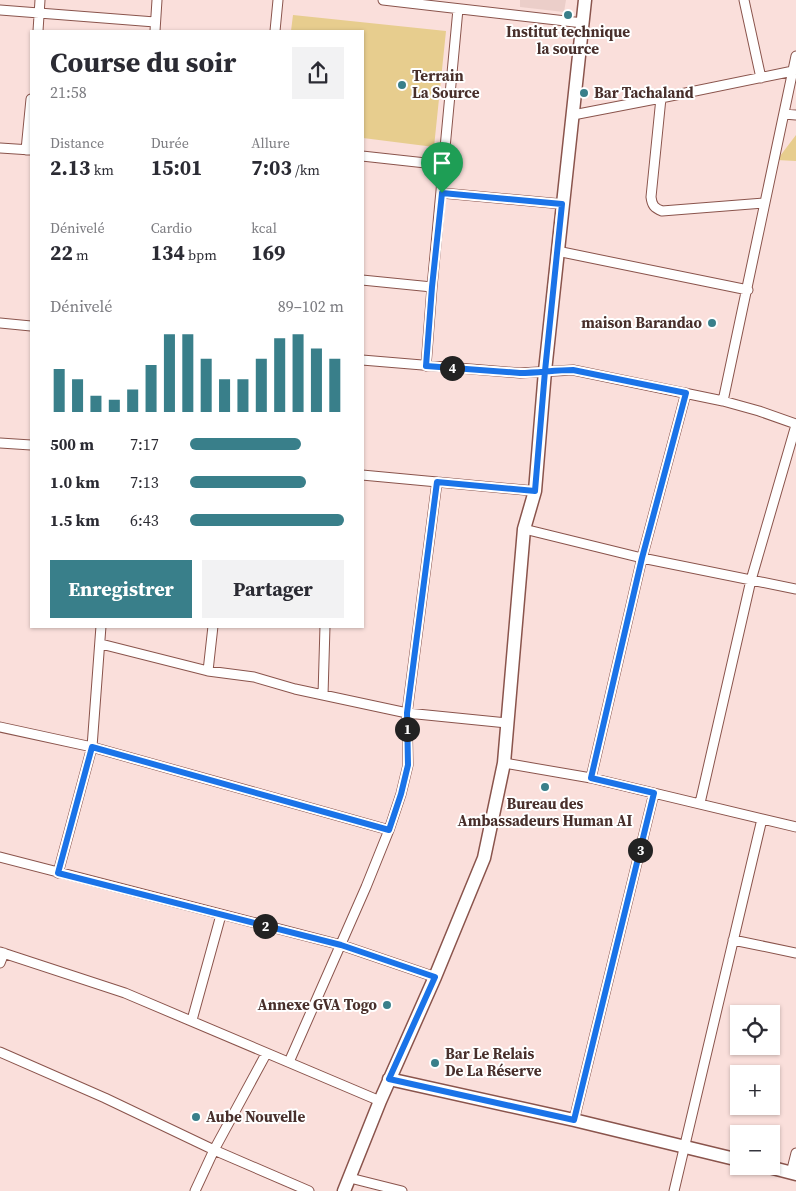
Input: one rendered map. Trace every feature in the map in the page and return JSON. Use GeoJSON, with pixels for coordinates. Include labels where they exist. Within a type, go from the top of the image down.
{"type":"FeatureCollection","features":[{"type":"Feature","properties":{"kind":"street"},"geometry":{"type":"LineString","coordinates":[[38,30],[40,0]]}},
{"type":"Feature","properties":{"kind":"street"},"geometry":{"type":"LineString","coordinates":[[0,10],[155,27],[157,0]]}},
{"type":"Feature","properties":{"kind":"street"},"geometry":{"type":"LineString","coordinates":[[275,30],[278,0]]}},
{"type":"Feature","properties":{"kind":"street"},"geometry":{"type":"LineString","coordinates":[[383,0],[434,3],[458,9],[583,23]]}},
{"type":"Feature","properties":{"kind":"street"},"geometry":{"type":"LineString","coordinates":[[344,1191],[389,1079],[435,977],[484,858],[504,763],[524,529],[535,491],[557,251],[585,0]]}},
{"type":"Feature","properties":{"kind":"street"},"geometry":{"type":"LineString","coordinates":[[744,0],[761,78]]}},
{"type":"Feature","properties":{"kind":"street"},"geometry":{"type":"LineString","coordinates":[[426,366],[458,9]]}},
{"type":"Feature","properties":{"kind":"street"},"geometry":{"type":"LineString","coordinates":[[723,401],[796,56]]}},
{"type":"Feature","properties":{"kind":"street"},"geometry":{"type":"LineString","coordinates":[[573,114],[793,71]]}},
{"type":"Feature","properties":{"kind":"street"},"geometry":{"type":"LineString","coordinates":[[661,98],[651,197],[655,208],[662,211],[764,203]]}},
{"type":"Feature","properties":{"kind":"street"},"geometry":{"type":"LineString","coordinates":[[784,114],[796,115]]}},
{"type":"Feature","properties":{"kind":"street"},"geometry":{"type":"LineString","coordinates":[[0,148],[29,150],[30,124]]}},
{"type":"Feature","properties":{"kind":"street"},"geometry":{"type":"LineString","coordinates":[[364,156],[444,165]]}},
{"type":"Feature","properties":{"kind":"street"},"geometry":{"type":"LineString","coordinates":[[442,193],[562,204]]}},
{"type":"Feature","properties":{"kind":"street"},"geometry":{"type":"LineString","coordinates":[[557,251],[748,290]]}},
{"type":"Feature","properties":{"kind":"street"},"geometry":{"type":"LineString","coordinates":[[364,280],[432,287]]}},
{"type":"Feature","properties":{"kind":"street"},"geometry":{"type":"LineString","coordinates":[[0,323],[30,326]]}},
{"type":"Feature","properties":{"kind":"street"},"geometry":{"type":"LineString","coordinates":[[364,360],[520,373],[573,370],[723,401],[759,411],[796,425],[751,580],[700,803]]}},
{"type":"Feature","properties":{"kind":"street"},"geometry":{"type":"LineString","coordinates":[[591,778],[642,558],[686,393]]}},
{"type":"Feature","properties":{"kind":"street"},"geometry":{"type":"LineString","coordinates":[[0,442],[30,445]]}},
{"type":"Feature","properties":{"kind":"street"},"geometry":{"type":"LineString","coordinates":[[364,475],[535,491]]}},
{"type":"Feature","properties":{"kind":"street"},"geometry":{"type":"LineString","coordinates":[[289,1062],[341,945],[389,830],[401,794],[408,765],[407,713],[437,482]]}},
{"type":"Feature","properties":{"kind":"street"},"geometry":{"type":"LineString","coordinates":[[524,529],[642,558],[796,589]]}},
{"type":"Feature","properties":{"kind":"street"},"geometry":{"type":"LineString","coordinates":[[58,873],[92,747],[101,628]]}},
{"type":"Feature","properties":{"kind":"street"},"geometry":{"type":"LineString","coordinates":[[208,671],[213,628]]}},
{"type":"Feature","properties":{"kind":"street"},"geometry":{"type":"LineString","coordinates":[[322,695],[325,628]]}},
{"type":"Feature","properties":{"kind":"street"},"geometry":{"type":"LineString","coordinates":[[101,644],[208,671],[254,677],[322,695],[407,713],[507,723]]}},
{"type":"Feature","properties":{"kind":"street"},"geometry":{"type":"LineString","coordinates":[[0,726],[92,747],[389,830]]}},
{"type":"Feature","properties":{"kind":"street"},"geometry":{"type":"LineString","coordinates":[[504,763],[591,778],[796,827]]}},
{"type":"Feature","properties":{"kind":"street"},"geometry":{"type":"LineString","coordinates":[[574,1120],[654,793]]}},
{"type":"Feature","properties":{"kind":"street"},"geometry":{"type":"LineString","coordinates":[[674,1191],[762,819]]}},
{"type":"Feature","properties":{"kind":"street"},"geometry":{"type":"LineString","coordinates":[[0,857],[341,945],[435,977]]}},
{"type":"Feature","properties":{"kind":"street"},"geometry":{"type":"LineString","coordinates":[[192,1020],[221,915]]}},
{"type":"Feature","properties":{"kind":"street"},"geometry":{"type":"LineString","coordinates":[[733,940],[796,953]]}},
{"type":"Feature","properties":{"kind":"street"},"geometry":{"type":"LineString","coordinates":[[0,963],[2,953],[124,993],[192,1020],[266,1054],[380,1101]]}},
{"type":"Feature","properties":{"kind":"street"},"geometry":{"type":"LineString","coordinates":[[0,1052],[105,1098],[214,1150],[309,1191]]}},
{"type":"Feature","properties":{"kind":"street"},"geometry":{"type":"LineString","coordinates":[[195,1191],[214,1150],[266,1054]]}},
{"type":"Feature","properties":{"kind":"street"},"geometry":{"type":"LineString","coordinates":[[389,1079],[574,1120],[730,1158]]}},
{"type":"Feature","properties":{"kind":"street"},"geometry":{"type":"LineString","coordinates":[[780,1170],[793,1173],[796,1152]]}},
{"type":"Feature","properties":{"kind":"street"},"geometry":{"type":"LineString","coordinates":[[350,1178],[402,1191]]}},
{"type":"Feature","properties":{"kind":"shaded area"},"geometry":{"type":"Polygon","coordinates":[[[520,0],[566,0],[564,12],[520,7],[520,0]]]}},
{"type":"Feature","properties":{"kind":"shaded area","name":"Terrain La Source"},"geometry":{"type":"Polygon","coordinates":[[[293,15],[446,31],[434,147],[364,138],[364,30],[291,30],[293,15]]]}},
{"type":"Feature","properties":{"kind":"shaded area"},"geometry":{"type":"Polygon","coordinates":[[[796,135],[796,161],[777,160],[796,135]]]}},
{"type":"Feature","properties":{"kind":"place","name":"Institut technique la source"},"geometry":{"type":"Point","coordinates":[568,15]}},
{"type":"Feature","properties":{"kind":"place","name":"Terrain La Source"},"geometry":{"type":"Point","coordinates":[402,85]}},
{"type":"Feature","properties":{"kind":"place","name":"Bar Tachaland"},"geometry":{"type":"Point","coordinates":[584,93]}},
{"type":"Feature","properties":{"kind":"place","name":"maison Barandao"},"geometry":{"type":"Point","coordinates":[712,323]}},
{"type":"Feature","properties":{"kind":"place","name":"Bureau des Ambassadeurs Human AI"},"geometry":{"type":"Point","coordinates":[545,787]}},
{"type":"Feature","properties":{"kind":"place","name":"Annexe GVA Togo"},"geometry":{"type":"Point","coordinates":[387,1005]}},
{"type":"Feature","properties":{"kind":"place","name":"Bar Le Relais De La Réserve"},"geometry":{"type":"Point","coordinates":[435,1063]}},
{"type":"Feature","properties":{"kind":"place","name":"Aube Nouvelle"},"geometry":{"type":"Point","coordinates":[196,1117]}},
{"type":"Feature","properties":{"kind":"route"},"geometry":{"type":"LineString","coordinates":[[442,193],[426,366],[520,373],[534,373],[545,371],[573,370],[686,393],[642,558],[591,778],[654,793],[574,1120],[389,1079],[435,977],[341,945],[58,873],[92,747],[389,830],[408,765],[407,713],[437,482],[535,491],[545,371],[562,204],[442,193]]}}]}
